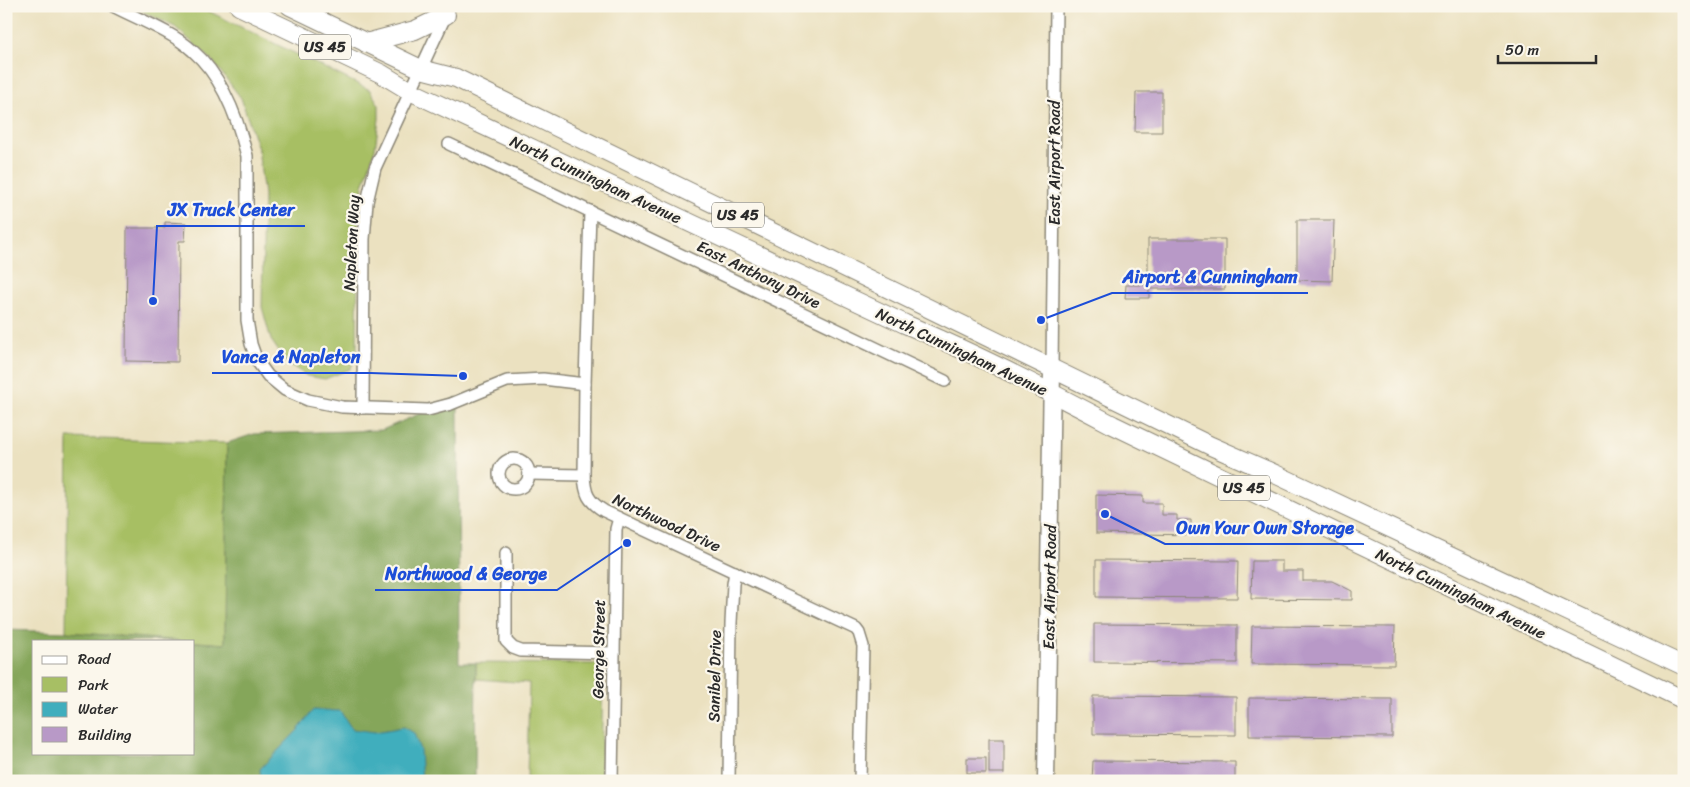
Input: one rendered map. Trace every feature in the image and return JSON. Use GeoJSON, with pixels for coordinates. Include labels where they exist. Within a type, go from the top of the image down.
{"type":"FeatureCollection","features":[{"type":"Feature","properties":{"kind":"main road","name":"North Cunningham Avenue"},"geometry":{"type":"LineString","coordinates":[[239,6],[382,74],[410,91],[905,324],[967,351],[1052,392],[1113,425],[1684,700]]}},
{"type":"Feature","properties":{"kind":"main road","name":"US 45"},"geometry":{"type":"LineString","coordinates":[[290,6],[421,69]]}},
{"type":"Feature","properties":{"kind":"main road"},"geometry":{"type":"LineString","coordinates":[[366,43],[415,30],[448,10]]}},
{"type":"Feature","properties":{"kind":"main road","name":"North Cunningham Avenue"},"geometry":{"type":"LineString","coordinates":[[421,69],[456,78],[1211,446],[1275,474],[1684,666]]}},
{"type":"Feature","properties":{"kind":"street"},"geometry":{"type":"LineString","coordinates":[[113,6],[170,34],[194,52],[212,72],[228,99],[238,122],[247,156],[247,320],[251,344],[257,361],[268,376],[285,390],[308,400],[342,407],[428,410],[451,404],[507,381],[543,379],[585,384]]}},
{"type":"Feature","properties":{"kind":"street","name":"East Airport Road"},"geometry":{"type":"LineString","coordinates":[[1046,781],[1056,6]]}},
{"type":"Feature","properties":{"kind":"street","name":"Napleton Way"},"geometry":{"type":"LineString","coordinates":[[363,408],[364,239],[367,202],[375,168],[448,10]]}},
{"type":"Feature","properties":{"kind":"street","name":"East Anthony Drive"},"geometry":{"type":"LineString","coordinates":[[450,144],[945,381]]}},
{"type":"Feature","properties":{"kind":"street","name":"Northwood Drive"},"geometry":{"type":"LineString","coordinates":[[590,211],[584,475],[588,497],[593,504],[619,518],[853,626],[859,633],[863,646],[860,781]]}},
{"type":"Feature","properties":{"kind":"street"},"geometry":{"type":"LineString","coordinates":[[529,474],[584,475]]}},
{"type":"Feature","properties":{"kind":"street","name":"George Street"},"geometry":{"type":"LineString","coordinates":[[612,781],[616,529],[619,518]]}},
{"type":"Feature","properties":{"kind":"street"},"geometry":{"type":"LineString","coordinates":[[506,554],[506,641],[513,648],[521,651],[614,653]]}},
{"type":"Feature","properties":{"kind":"street","name":"Sanibel Drive"},"geometry":{"type":"LineString","coordinates":[[729,781],[731,623],[735,572]]}},
{"type":"Feature","properties":{"kind":"green space"},"geometry":{"type":"Polygon","coordinates":[[[132,6],[198,6],[370,90],[379,105],[379,119],[375,149],[363,186],[358,222],[357,356],[350,369],[325,379],[307,376],[286,362],[271,340],[262,307],[264,195],[258,149],[241,98],[211,59],[175,27],[132,6]]]}},
{"type":"Feature","properties":{"kind":"green space"},"geometry":{"type":"Polygon","coordinates":[[[458,397],[459,663],[476,663],[475,781],[6,781],[6,630],[66,632],[166,640],[32,640],[32,754],[195,754],[195,642],[225,644],[227,443],[254,434],[382,430],[458,397]]]}},
{"type":"Feature","properties":{"kind":"green space"},"geometry":{"type":"Polygon","coordinates":[[[68,438],[227,443],[225,644],[195,642],[195,640],[66,632],[68,438]]]}},
{"type":"Feature","properties":{"kind":"green space"},"geometry":{"type":"Polygon","coordinates":[[[476,663],[603,664],[601,781],[527,781],[529,683],[476,679],[476,663]]]}},
{"type":"Feature","properties":{"kind":"water"},"geometry":{"type":"Polygon","coordinates":[[[313,710],[340,711],[352,729],[375,732],[404,727],[414,733],[420,750],[422,781],[261,781],[260,769],[299,729],[313,710]]]}},
{"type":"Feature","properties":{"kind":"building"},"geometry":{"type":"Polygon","coordinates":[[[1136,92],[1162,92],[1162,132],[1135,132],[1136,92]]]}},
{"type":"Feature","properties":{"kind":"building"},"geometry":{"type":"Polygon","coordinates":[[[1297,220],[1334,220],[1332,281],[1297,280],[1297,220]]]}},
{"type":"Feature","properties":{"kind":"building"},"geometry":{"type":"Polygon","coordinates":[[[165,222],[186,223],[185,241],[179,241],[178,362],[126,361],[127,228],[165,228],[165,222]]]}},
{"type":"Feature","properties":{"kind":"building"},"geometry":{"type":"Polygon","coordinates":[[[1148,239],[1225,239],[1225,289],[1149,289],[1149,298],[1125,298],[1126,285],[1148,285],[1148,239]]]}},
{"type":"Feature","properties":{"kind":"building"},"geometry":{"type":"Polygon","coordinates":[[[1096,495],[1143,496],[1143,503],[1162,503],[1162,515],[1177,515],[1177,520],[1191,520],[1191,535],[1096,533],[1096,495]]]}},
{"type":"Feature","properties":{"kind":"building"},"geometry":{"type":"Polygon","coordinates":[[[1096,560],[1238,561],[1237,598],[1096,597],[1096,560]]]}},
{"type":"Feature","properties":{"kind":"building"},"geometry":{"type":"Polygon","coordinates":[[[1252,561],[1282,561],[1282,571],[1303,571],[1303,581],[1332,581],[1352,591],[1352,600],[1251,599],[1252,561]]]}},
{"type":"Feature","properties":{"kind":"building"},"geometry":{"type":"Polygon","coordinates":[[[1094,624],[1237,625],[1237,663],[1094,662],[1094,624]]]}},
{"type":"Feature","properties":{"kind":"building"},"geometry":{"type":"Polygon","coordinates":[[[1252,626],[1395,627],[1394,665],[1251,664],[1252,626]]]}},
{"type":"Feature","properties":{"kind":"building"},"geometry":{"type":"Polygon","coordinates":[[[1093,696],[1236,697],[1236,735],[1093,734],[1093,696]]]}},
{"type":"Feature","properties":{"kind":"building"},"geometry":{"type":"Polygon","coordinates":[[[1249,698],[1392,699],[1392,737],[1249,736],[1249,698]]]}},
{"type":"Feature","properties":{"kind":"building"},"geometry":{"type":"Polygon","coordinates":[[[989,739],[1004,739],[1004,773],[989,773],[989,739]]]}},
{"type":"Feature","properties":{"kind":"building"},"geometry":{"type":"Polygon","coordinates":[[[967,758],[986,758],[986,773],[967,773],[967,758]]]}},
{"type":"Feature","properties":{"kind":"building"},"geometry":{"type":"Polygon","coordinates":[[[1093,761],[1235,762],[1235,781],[1092,781],[1093,761]]]}},
{"type":"Feature","properties":{"kind":"place","name":"JX Truck Center"},"geometry":{"type":"Point","coordinates":[153,301]}},
{"type":"Feature","properties":{"kind":"place","name":"Airport & Cunningham"},"geometry":{"type":"Point","coordinates":[1041,320]}},
{"type":"Feature","properties":{"kind":"place","name":"Vance & Napleton"},"geometry":{"type":"Point","coordinates":[463,376]}},
{"type":"Feature","properties":{"kind":"place","name":"Own Your Own Storage"},"geometry":{"type":"Point","coordinates":[1105,514]}},
{"type":"Feature","properties":{"kind":"place","name":"Northwood & George"},"geometry":{"type":"Point","coordinates":[627,543]}}]}
